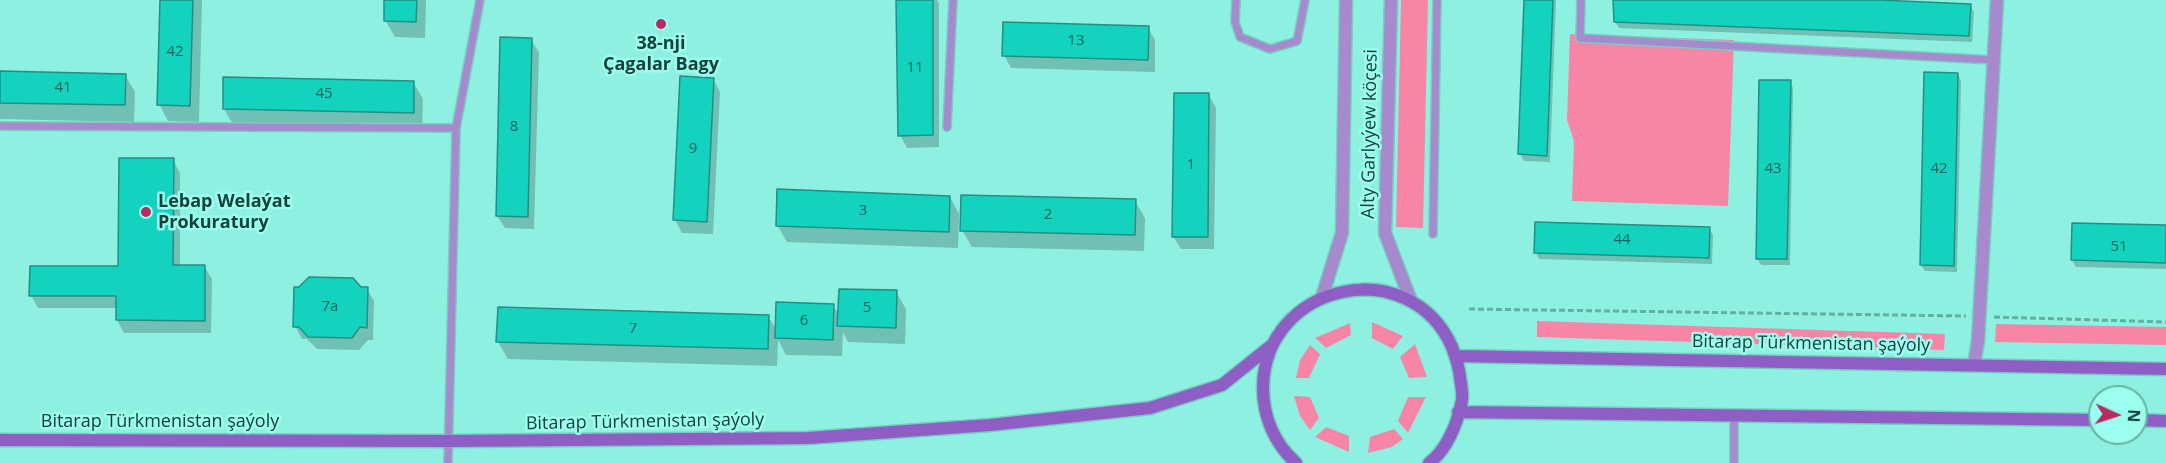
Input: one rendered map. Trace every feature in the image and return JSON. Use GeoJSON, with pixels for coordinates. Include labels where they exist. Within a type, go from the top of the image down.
{"type":"FeatureCollection","features":[{"type":"Feature","properties":{"kind":"main road"},"geometry":{"type":"LineString","coordinates":[[1296,463],[1286,454],[1271,429],[1263,402],[1263,373],[1272,345],[1285,325],[1302,309],[1322,297],[1352,289],[1382,291],[1411,301],[1430,315],[1445,333],[1456,356],[1462,399],[1452,432],[1429,463]]}},
{"type":"Feature","properties":{"kind":"main road","name":"Bitarap Türkmenistan şaýoly"},"geometry":{"type":"LineString","coordinates":[[0,440],[449,441],[807,438],[990,425],[1150,408],[1222,385],[1272,345]]}},
{"type":"Feature","properties":{"kind":"main road","name":"Bitarap Türkmenistan şaýoly"},"geometry":{"type":"LineString","coordinates":[[1456,356],[2166,369]]}},
{"type":"Feature","properties":{"kind":"main road"},"geometry":{"type":"LineString","coordinates":[[1458,412],[2088,420]]}},
{"type":"Feature","properties":{"kind":"main road"},"geometry":{"type":"LineString","coordinates":[[2148,420],[2166,421]]}},
{"type":"Feature","properties":{"kind":"street","name":"Alty Garlyýew köçesi"},"geometry":{"type":"LineString","coordinates":[[1322,297],[1342,233],[1346,0]]}},
{"type":"Feature","properties":{"kind":"street","name":"Alty Garlyýew köçesi"},"geometry":{"type":"LineString","coordinates":[[1390,0],[1386,233],[1411,301]]}},
{"type":"Feature","properties":{"kind":"street"},"geometry":{"type":"LineString","coordinates":[[1974,365],[1978,340],[1997,0]]}},
{"type":"Feature","properties":{"kind":"lane"},"geometry":{"type":"LineString","coordinates":[[448,463],[456,128],[480,0]]}},
{"type":"Feature","properties":{"kind":"lane"},"geometry":{"type":"LineString","coordinates":[[947,127],[953,0]]}},
{"type":"Feature","properties":{"kind":"lane"},"geometry":{"type":"LineString","coordinates":[[1236,0],[1235,22],[1240,38],[1270,49],[1297,41],[1305,0]]}},
{"type":"Feature","properties":{"kind":"lane"},"geometry":{"type":"LineString","coordinates":[[1433,234],[1437,0]]}},
{"type":"Feature","properties":{"kind":"lane"},"geometry":{"type":"LineString","coordinates":[[1581,0],[1580,38],[1994,60]]}},
{"type":"Feature","properties":{"kind":"lane"},"geometry":{"type":"LineString","coordinates":[[0,126],[456,128]]}},
{"type":"Feature","properties":{"kind":"lane"},"geometry":{"type":"LineString","coordinates":[[1734,415],[1734,463]]}},
{"type":"Feature","properties":{"kind":"path"},"geometry":{"type":"LineString","coordinates":[[1468,309],[1979,316],[2166,322]]}},
{"type":"Feature","properties":{"kind":"shaded area"},"geometry":{"type":"Polygon","coordinates":[[[1401,0],[1428,0],[1423,228],[1396,227],[1401,0]]]}},
{"type":"Feature","properties":{"kind":"shaded area"},"geometry":{"type":"Polygon","coordinates":[[[1570,34],[1734,40],[1728,206],[1572,201],[1574,141],[1567,120],[1570,34]]]}},
{"type":"Feature","properties":{"kind":"shaded area"},"geometry":{"type":"Polygon","coordinates":[[[1537,321],[1945,334],[1944,350],[1537,337],[1537,321]]]}},
{"type":"Feature","properties":{"kind":"shaded area"},"geometry":{"type":"Polygon","coordinates":[[[1372,322],[1403,336],[1393,349],[1372,338],[1372,322]]]}},
{"type":"Feature","properties":{"kind":"shaded area"},"geometry":{"type":"Polygon","coordinates":[[[1350,323],[1351,335],[1326,348],[1315,338],[1350,323]]]}},
{"type":"Feature","properties":{"kind":"shaded area"},"geometry":{"type":"Polygon","coordinates":[[[1996,324],[2166,327],[2166,345],[1995,342],[1996,324]]]}},
{"type":"Feature","properties":{"kind":"shaded area"},"geometry":{"type":"Polygon","coordinates":[[[1415,344],[1427,377],[1409,378],[1400,357],[1415,344]]]}},
{"type":"Feature","properties":{"kind":"shaded area"},"geometry":{"type":"Polygon","coordinates":[[[1310,345],[1320,354],[1309,378],[1296,378],[1300,360],[1310,345]]]}},
{"type":"Feature","properties":{"kind":"shaded area"},"geometry":{"type":"Polygon","coordinates":[[[1294,396],[1310,397],[1319,418],[1310,430],[1300,416],[1294,396]]]}},
{"type":"Feature","properties":{"kind":"shaded area"},"geometry":{"type":"Polygon","coordinates":[[[1408,397],[1426,397],[1408,433],[1398,421],[1408,397]]]}},
{"type":"Feature","properties":{"kind":"shaded area"},"geometry":{"type":"Polygon","coordinates":[[[1326,427],[1349,436],[1349,452],[1315,437],[1326,427]]]}},
{"type":"Feature","properties":{"kind":"shaded area"},"geometry":{"type":"Polygon","coordinates":[[[1394,429],[1403,439],[1392,447],[1368,453],[1370,437],[1394,429]]]}},
{"type":"Feature","properties":{"kind":"building"},"geometry":{"type":"Polygon","coordinates":[[[160,0],[193,0],[190,106],[157,105],[160,0]]]}},
{"type":"Feature","properties":{"kind":"building"},"geometry":{"type":"Polygon","coordinates":[[[384,0],[417,0],[416,22],[384,21],[384,0]]]}},
{"type":"Feature","properties":{"kind":"building"},"geometry":{"type":"Polygon","coordinates":[[[896,0],[933,0],[933,135],[898,136],[896,0]]]}},
{"type":"Feature","properties":{"kind":"building"},"geometry":{"type":"Polygon","coordinates":[[[1524,0],[1553,0],[1547,156],[1518,154],[1524,0]]]}},
{"type":"Feature","properties":{"kind":"building"},"geometry":{"type":"Polygon","coordinates":[[[1613,0],[1879,0],[1971,4],[1969,36],[1614,22],[1613,0]]]}},
{"type":"Feature","properties":{"kind":"building"},"geometry":{"type":"Polygon","coordinates":[[[1003,22],[1149,26],[1148,60],[1002,56],[1003,22]]]}},
{"type":"Feature","properties":{"kind":"building"},"geometry":{"type":"Polygon","coordinates":[[[500,37],[532,38],[528,217],[496,216],[500,37]]]}},
{"type":"Feature","properties":{"kind":"building"},"geometry":{"type":"Polygon","coordinates":[[[0,71],[126,74],[125,105],[0,103],[0,71]]]}},
{"type":"Feature","properties":{"kind":"building"},"geometry":{"type":"Polygon","coordinates":[[[1924,72],[1958,73],[1954,266],[1920,265],[1924,72]]]}},
{"type":"Feature","properties":{"kind":"building"},"geometry":{"type":"Polygon","coordinates":[[[680,76],[714,78],[707,222],[673,220],[680,76]]]}},
{"type":"Feature","properties":{"kind":"building"},"geometry":{"type":"Polygon","coordinates":[[[223,77],[414,81],[414,113],[223,109],[223,77]]]}},
{"type":"Feature","properties":{"kind":"building"},"geometry":{"type":"Polygon","coordinates":[[[1759,80],[1791,80],[1787,259],[1756,259],[1759,80]]]}},
{"type":"Feature","properties":{"kind":"building"},"geometry":{"type":"Polygon","coordinates":[[[1174,93],[1209,93],[1208,237],[1172,237],[1174,93]]]}},
{"type":"Feature","properties":{"kind":"building","name":"Lebap Welaýat Prokuratury"},"geometry":{"type":"Polygon","coordinates":[[[119,158],[174,158],[173,265],[205,265],[205,321],[116,320],[116,296],[29,296],[30,266],[118,266],[119,158]]]}},
{"type":"Feature","properties":{"kind":"building"},"geometry":{"type":"Polygon","coordinates":[[[777,189],[950,196],[949,232],[776,226],[777,189]]]}},
{"type":"Feature","properties":{"kind":"building"},"geometry":{"type":"Polygon","coordinates":[[[961,195],[1136,199],[1135,235],[960,231],[961,195]]]}},
{"type":"Feature","properties":{"kind":"building"},"geometry":{"type":"Polygon","coordinates":[[[1535,222],[1710,227],[1709,258],[1534,253],[1535,222]]]}},
{"type":"Feature","properties":{"kind":"building"},"geometry":{"type":"Polygon","coordinates":[[[2072,223],[2166,225],[2166,263],[2071,260],[2072,223]]]}},
{"type":"Feature","properties":{"kind":"building"},"geometry":{"type":"Polygon","coordinates":[[[309,277],[353,278],[361,287],[368,287],[367,328],[360,327],[352,338],[308,337],[299,327],[293,327],[294,287],[299,287],[309,277]]]}},
{"type":"Feature","properties":{"kind":"building"},"geometry":{"type":"Polygon","coordinates":[[[839,289],[897,290],[896,328],[837,326],[839,289]]]}},
{"type":"Feature","properties":{"kind":"building"},"geometry":{"type":"Polygon","coordinates":[[[776,302],[834,304],[833,340],[775,338],[776,302]]]}},
{"type":"Feature","properties":{"kind":"building"},"geometry":{"type":"Polygon","coordinates":[[[498,307],[769,315],[768,349],[496,342],[498,307]]]}},
{"type":"Feature","properties":{"kind":"place","name":"38-nji Çagalar Bagy"},"geometry":{"type":"Point","coordinates":[661,24]}},
{"type":"Feature","properties":{"kind":"place","name":"Lebap Welaýat Prokuratury"},"geometry":{"type":"Point","coordinates":[146,212]}}]}
